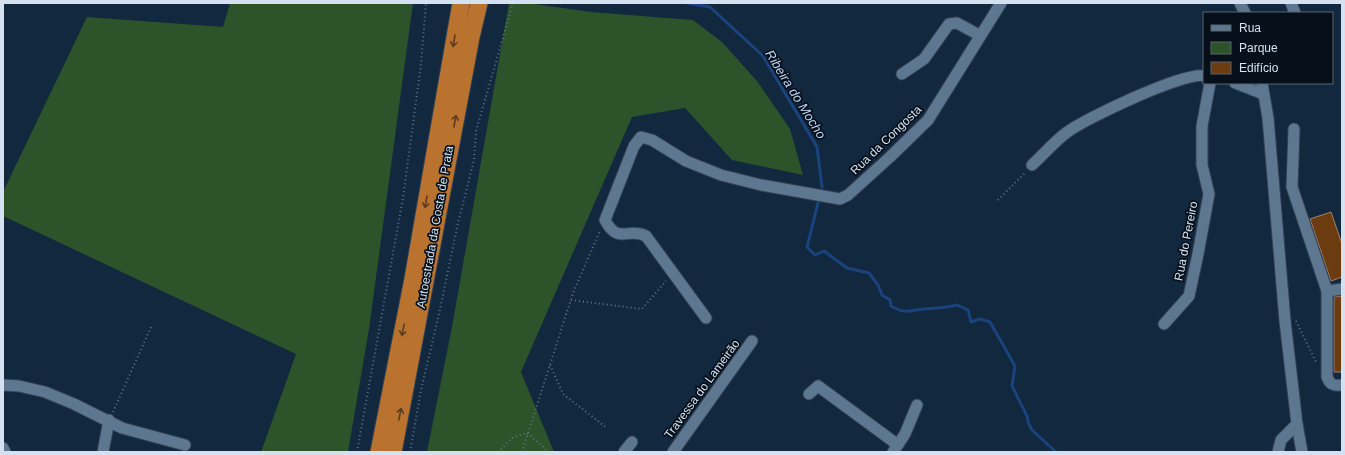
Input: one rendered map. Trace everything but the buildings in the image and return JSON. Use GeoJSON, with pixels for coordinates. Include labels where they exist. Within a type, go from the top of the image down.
{"type":"FeatureCollection","features":[{"type":"Feature","properties":{"kind":"highway","name":"Autoestrada da Costa de Prata"},"geometry":{"type":"LineString","coordinates":[[379,452],[413,279],[461,3]]}},
{"type":"Feature","properties":{"kind":"highway","name":"Autoestrada da Costa de Prata"},"geometry":{"type":"LineString","coordinates":[[393,452],[470,37],[479,3]]}},
{"type":"Feature","properties":{"kind":"street","name":"Rua da Congosta"},"geometry":{"type":"LineString","coordinates":[[605,220],[634,146],[641,137],[652,140],[686,160],[720,175],[761,185],[820,195],[840,198],[848,195],[928,120],[956,77],[979,35],[1000,3]]}},
{"type":"Feature","properties":{"kind":"street"},"geometry":{"type":"LineString","coordinates":[[1240,3],[1244,12]]}},
{"type":"Feature","properties":{"kind":"street"},"geometry":{"type":"LineString","coordinates":[[902,74],[924,59],[949,24],[956,24],[979,35]]}},
{"type":"Feature","properties":{"kind":"street"},"geometry":{"type":"LineString","coordinates":[[1032,165],[1065,133],[1119,104],[1189,76],[1203,76]]}},
{"type":"Feature","properties":{"kind":"street","name":"Rua do Pereiro"},"geometry":{"type":"LineString","coordinates":[[1164,324],[1189,296],[1198,254],[1209,194],[1202,165],[1202,126],[1210,84]]}},
{"type":"Feature","properties":{"kind":"street"},"geometry":{"type":"LineString","coordinates":[[1240,84],[1262,88],[1268,118],[1285,321],[1297,424],[1302,452]]}},
{"type":"Feature","properties":{"kind":"street"},"geometry":{"type":"LineString","coordinates":[[1294,129],[1292,187],[1327,291],[1327,377],[1330,383],[1336,386],[1342,385]]}},
{"type":"Feature","properties":{"kind":"street"},"geometry":{"type":"LineString","coordinates":[[605,220],[610,230],[618,235],[640,233],[646,236],[706,318]]}},
{"type":"Feature","properties":{"kind":"street"},"geometry":{"type":"LineString","coordinates":[[1327,291],[1342,289]]}},
{"type":"Feature","properties":{"kind":"street","name":"Travessa do Lameirão"},"geometry":{"type":"LineString","coordinates":[[673,452],[752,341]]}},
{"type":"Feature","properties":{"kind":"street"},"geometry":{"type":"LineString","coordinates":[[3,385],[19,386],[46,392],[109,420],[122,428],[185,445]]}},
{"type":"Feature","properties":{"kind":"street"},"geometry":{"type":"LineString","coordinates":[[809,394],[818,386],[896,448],[905,434],[916,405]]}},
{"type":"Feature","properties":{"kind":"street"},"geometry":{"type":"LineString","coordinates":[[103,452],[109,420]]}},
{"type":"Feature","properties":{"kind":"street"},"geometry":{"type":"LineString","coordinates":[[1278,452],[1281,440],[1297,424]]}},
{"type":"Feature","properties":{"kind":"street"},"geometry":{"type":"LineString","coordinates":[[624,452],[632,442]]}},
{"type":"Feature","properties":{"kind":"street"},"geometry":{"type":"LineString","coordinates":[[3,448],[5,452]]}},
{"type":"Feature","properties":{"kind":"path"},"geometry":{"type":"LineString","coordinates":[[357,452],[403,198],[421,64],[426,3]]}},
{"type":"Feature","properties":{"kind":"path"},"geometry":{"type":"LineString","coordinates":[[410,452],[421,390],[458,223],[474,160],[476,131],[513,3]]}},
{"type":"Feature","properties":{"kind":"path"},"geometry":{"type":"LineString","coordinates":[[998,200],[1032,165]]}},
{"type":"Feature","properties":{"kind":"path"},"geometry":{"type":"LineString","coordinates":[[522,452],[549,364],[571,300],[605,220]]}},
{"type":"Feature","properties":{"kind":"path"},"geometry":{"type":"LineString","coordinates":[[571,300],[642,309],[663,284],[675,275]]}},
{"type":"Feature","properties":{"kind":"path"},"geometry":{"type":"LineString","coordinates":[[1285,321],[1295,320],[1322,373],[1327,377]]}},
{"type":"Feature","properties":{"kind":"path"},"geometry":{"type":"LineString","coordinates":[[109,420],[152,325]]}},
{"type":"Feature","properties":{"kind":"path"},"geometry":{"type":"LineString","coordinates":[[549,364],[563,394],[607,428]]}},
{"type":"Feature","properties":{"kind":"path"},"geometry":{"type":"LineString","coordinates":[[498,452],[512,438],[527,433]]}},
{"type":"Feature","properties":{"kind":"path"},"geometry":{"type":"LineString","coordinates":[[527,433],[549,452]]}},
{"type":"Feature","properties":{"kind":"green space"},"geometry":{"type":"Polygon","coordinates":[[[230,3],[413,3],[369,329],[348,452],[261,452],[296,354],[3,216],[3,192],[87,17],[223,27],[230,3]]]}},
{"type":"Feature","properties":{"kind":"green space"},"geometry":{"type":"Polygon","coordinates":[[[509,3],[527,3],[591,12],[693,20],[722,42],[757,81],[790,129],[803,175],[732,160],[685,108],[632,117],[521,372],[554,452],[427,452],[452,327],[509,3]]]}},
{"type":"Feature","properties":{"kind":"waterway","name":"Ribeira do Mocho"},"geometry":{"type":"LineString","coordinates":[[687,3],[710,7],[763,56],[817,147],[822,187]]}},
{"type":"Feature","properties":{"kind":"waterway","name":"Ribeira do Mocho"},"geometry":{"type":"LineString","coordinates":[[819,199],[807,247],[815,255],[824,251],[847,268],[869,273],[878,285],[882,295],[890,300],[891,306],[896,309],[908,311],[957,305],[968,310],[971,322],[980,319],[990,322],[1015,366],[1012,386],[1027,416],[1032,430],[1056,452]]}}]}
